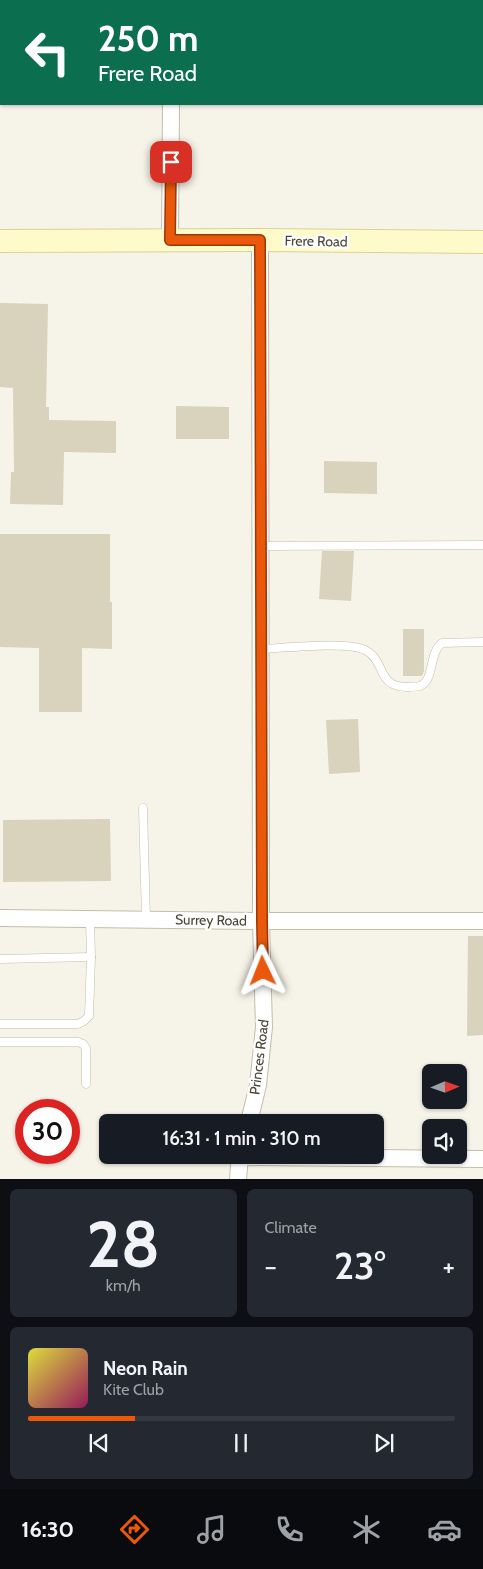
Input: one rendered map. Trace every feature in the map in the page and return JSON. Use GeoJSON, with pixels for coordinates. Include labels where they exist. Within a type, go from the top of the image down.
{"type":"FeatureCollection","features":[{"type":"Feature","properties":{"kind":"street"},"geometry":{"type":"LineString","coordinates":[[170,240],[171,105]]}},
{"type":"Feature","properties":{"kind":"street","name":"Frere Road"},"geometry":{"type":"LineString","coordinates":[[0,241],[260,240],[483,242]]}},
{"type":"Feature","properties":{"kind":"street","name":"Princes Road"},"geometry":{"type":"LineString","coordinates":[[251,1114],[259,1079],[264,1027],[260,240]]}},
{"type":"Feature","properties":{"kind":"street","name":"Surrey Road"},"geometry":{"type":"LineString","coordinates":[[0,918],[483,921]]}},
{"type":"Feature","properties":{"kind":"street"},"geometry":{"type":"LineString","coordinates":[[384,1158],[483,1159]]}},
{"type":"Feature","properties":{"kind":"street"},"geometry":{"type":"LineString","coordinates":[[238,1179],[239,1164]]}},
{"type":"Feature","properties":{"kind":"lane"},"geometry":{"type":"LineString","coordinates":[[261,546],[483,545]]}},
{"type":"Feature","properties":{"kind":"lane"},"geometry":{"type":"LineString","coordinates":[[261,649],[353,646],[371,653],[388,682],[394,686],[414,687],[420,686],[428,679],[434,654],[437,647],[442,643],[483,642]]}},
{"type":"Feature","properties":{"kind":"lane"},"geometry":{"type":"LineString","coordinates":[[142,808],[146,920]]}},
{"type":"Feature","properties":{"kind":"lane"},"geometry":{"type":"LineString","coordinates":[[0,1024],[78,1024],[89,1016],[90,919]]}},
{"type":"Feature","properties":{"kind":"lane"},"geometry":{"type":"LineString","coordinates":[[0,959],[91,957]]}},
{"type":"Feature","properties":{"kind":"lane"},"geometry":{"type":"LineString","coordinates":[[0,1042],[78,1042],[83,1044],[86,1048],[86,1084]]}},
{"type":"Feature","properties":{"kind":"building"},"geometry":{"type":"Polygon","coordinates":[[[0,303],[48,304],[46,407],[49,407],[49,420],[116,421],[116,453],[64,452],[63,505],[10,504],[11,472],[14,472],[13,388],[0,387],[0,303]]]}},
{"type":"Feature","properties":{"kind":"building"},"geometry":{"type":"Polygon","coordinates":[[[176,406],[229,407],[229,439],[176,439],[176,406]]]}},
{"type":"Feature","properties":{"kind":"building"},"geometry":{"type":"Polygon","coordinates":[[[324,461],[377,462],[377,494],[324,493],[324,461]]]}},
{"type":"Feature","properties":{"kind":"building"},"geometry":{"type":"Polygon","coordinates":[[[0,534],[110,534],[112,649],[82,648],[82,712],[39,712],[39,648],[0,647],[0,534]]]}},
{"type":"Feature","properties":{"kind":"building"},"geometry":{"type":"Polygon","coordinates":[[[322,551],[354,551],[351,601],[319,599],[322,551]]]}},
{"type":"Feature","properties":{"kind":"building"},"geometry":{"type":"Polygon","coordinates":[[[403,629],[424,629],[424,671],[422,676],[403,676],[403,629]]]}},
{"type":"Feature","properties":{"kind":"building"},"geometry":{"type":"Polygon","coordinates":[[[358,719],[360,772],[329,774],[326,720],[358,719]]]}},
{"type":"Feature","properties":{"kind":"building"},"geometry":{"type":"Polygon","coordinates":[[[110,819],[111,881],[3,882],[3,820],[110,819]]]}},
{"type":"Feature","properties":{"kind":"building"},"geometry":{"type":"Polygon","coordinates":[[[468,936],[483,936],[483,1035],[467,1036],[468,936]]]}},
{"type":"Feature","properties":{"kind":"route"},"geometry":{"type":"LineString","coordinates":[[171,162],[170,240],[260,240],[263,971]]}}]}
